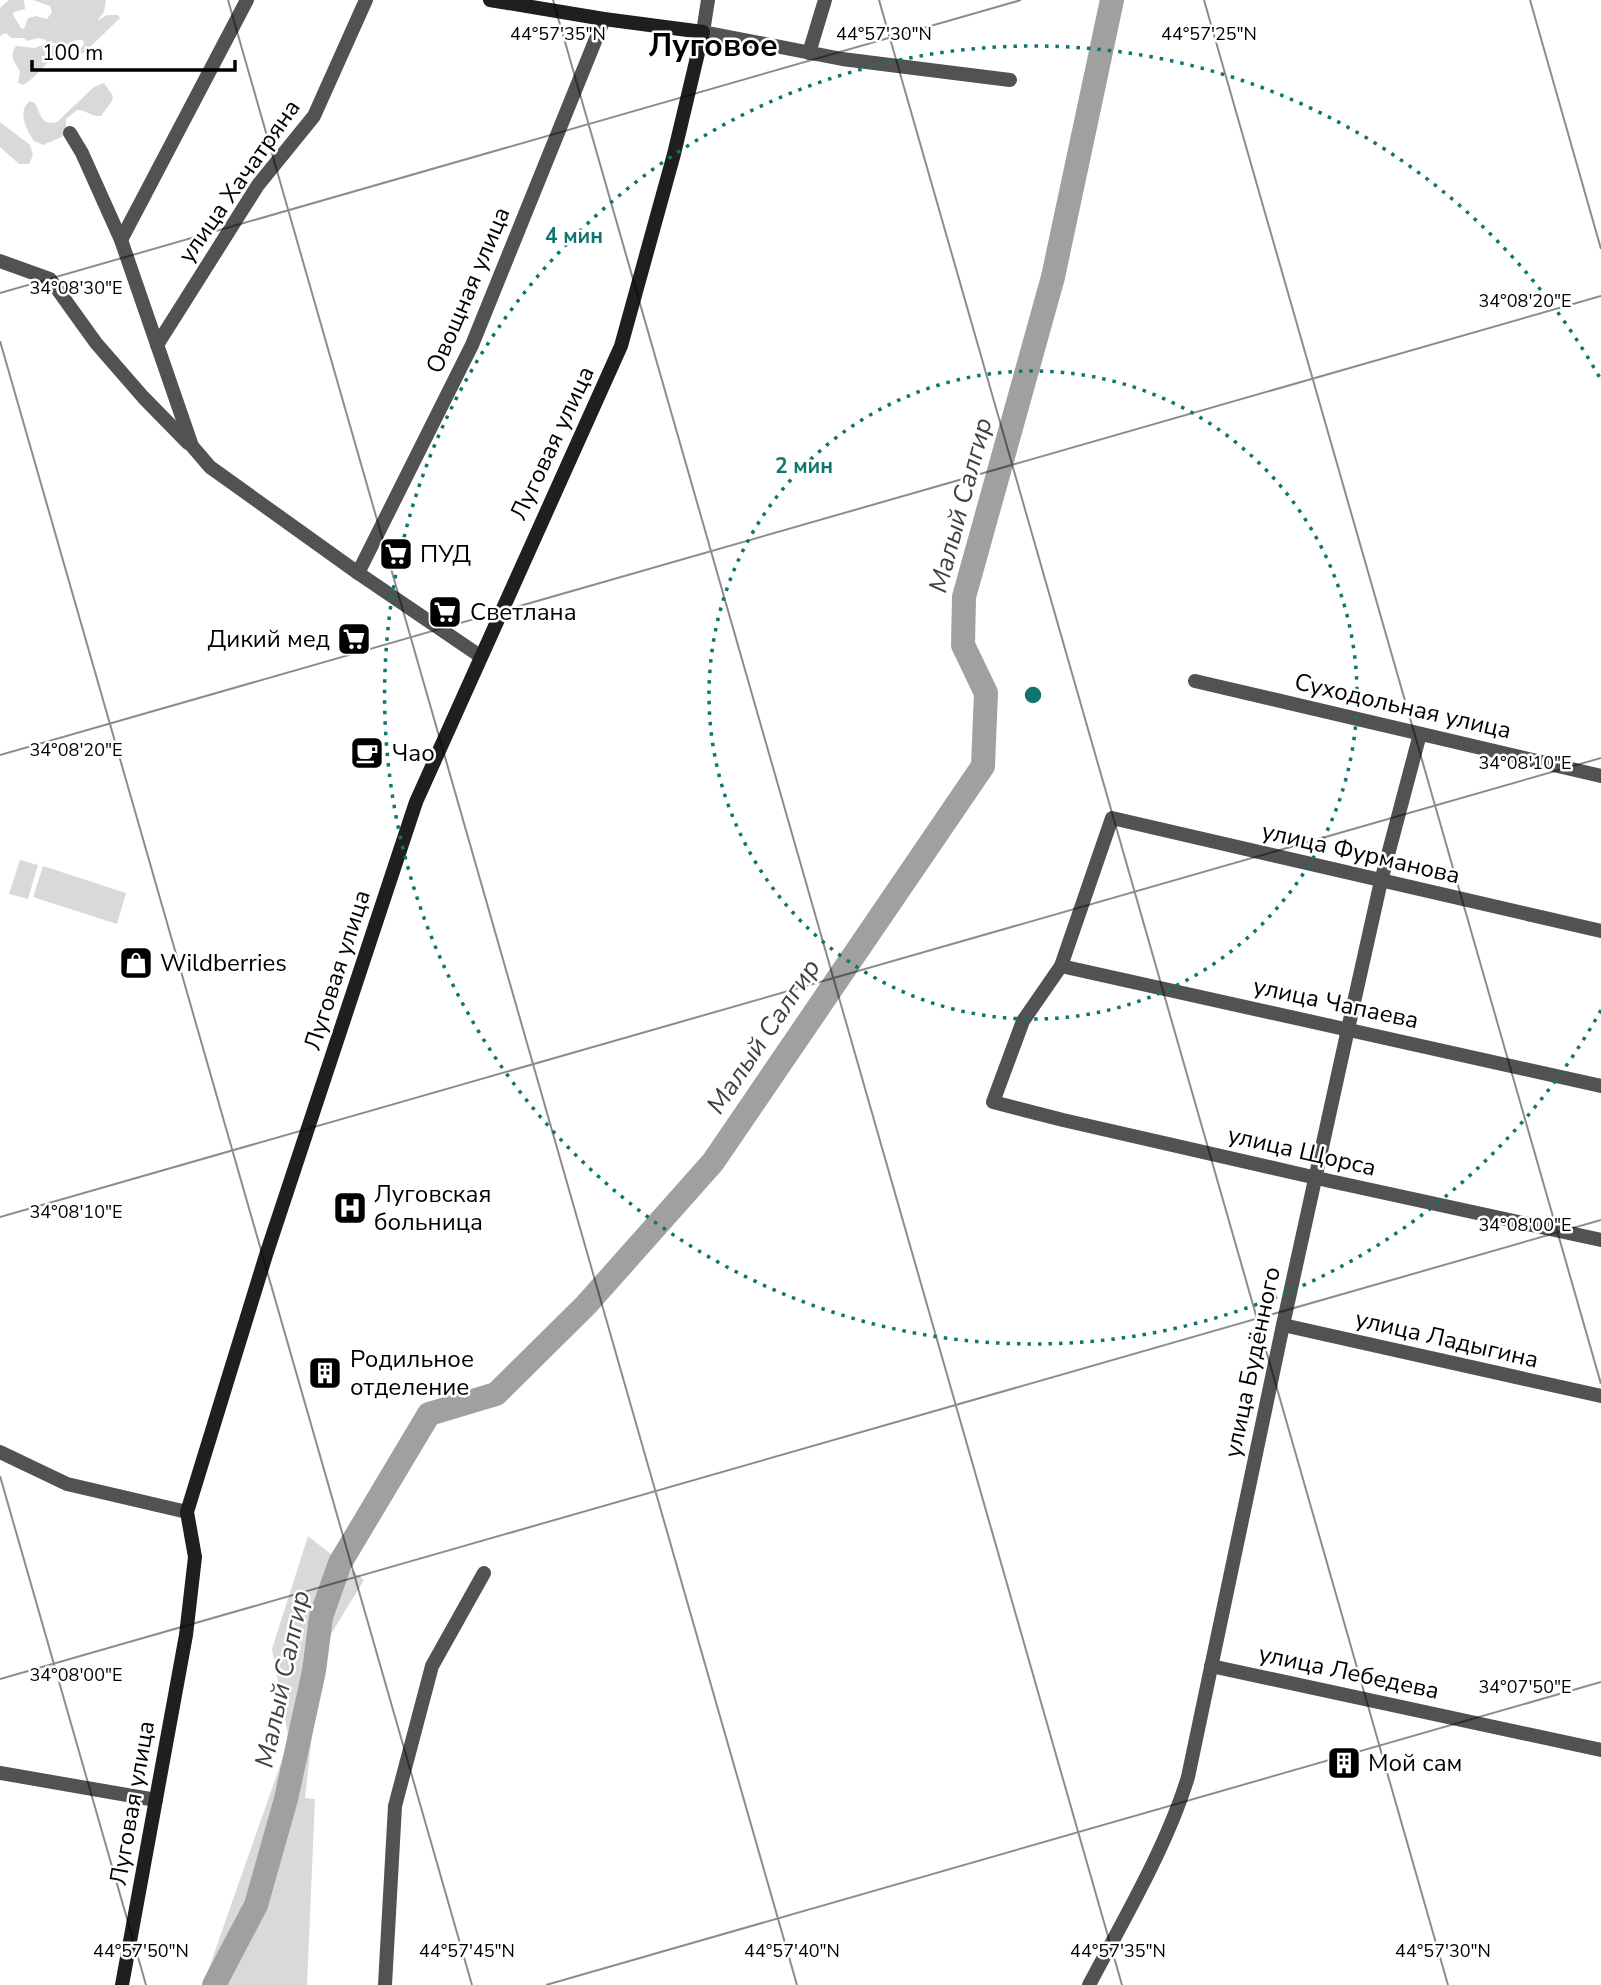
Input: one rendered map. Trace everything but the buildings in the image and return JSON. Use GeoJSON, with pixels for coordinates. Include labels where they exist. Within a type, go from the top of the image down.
{"type":"FeatureCollection","features":[{"type":"Feature","properties":{"kind":"main road"},"geometry":{"type":"LineString","coordinates":[[490,0],[704,32]]}},
{"type":"Feature","properties":{"kind":"main road","name":"Луговая улица"},"geometry":{"type":"LineString","coordinates":[[122,1985],[186,1636],[195,1557],[187,1511],[267,1255],[416,802],[621,346],[674,154],[704,32]]}},
{"type":"Feature","properties":{"kind":"street"},"geometry":{"type":"LineString","coordinates":[[121,240],[247,0]]}},
{"type":"Feature","properties":{"kind":"street","name":"улица Хачатряна"},"geometry":{"type":"LineString","coordinates":[[157,345],[258,185],[314,116],[366,0]]}},
{"type":"Feature","properties":{"kind":"street","name":"Луговая улица"},"geometry":{"type":"LineString","coordinates":[[704,32],[708,0]]}},
{"type":"Feature","properties":{"kind":"street"},"geometry":{"type":"LineString","coordinates":[[809,53],[825,0]]}},
{"type":"Feature","properties":{"kind":"street","name":"Овощная улица"},"geometry":{"type":"LineString","coordinates":[[358,573],[472,345],[604,19]]}},
{"type":"Feature","properties":{"kind":"street"},"geometry":{"type":"LineString","coordinates":[[704,32],[809,53],[1010,80]]}},
{"type":"Feature","properties":{"kind":"street"},"geometry":{"type":"LineString","coordinates":[[70,133],[82,153],[121,240],[192,446]]}},
{"type":"Feature","properties":{"kind":"street"},"geometry":{"type":"LineString","coordinates":[[0,261],[50,279],[96,343],[210,467],[480,656]]}},
{"type":"Feature","properties":{"kind":"street","name":"Суходольная улица"},"geometry":{"type":"LineString","coordinates":[[1195,681],[1601,776]]}},
{"type":"Feature","properties":{"kind":"street","name":"улица Будённого"},"geometry":{"type":"LineString","coordinates":[[1089,1985],[1135,1899],[1181,1800],[1188,1777],[1283,1325],[1381,880],[1420,734]]}},
{"type":"Feature","properties":{"kind":"street","name":"улица Фурманова"},"geometry":{"type":"LineString","coordinates":[[1061,966],[1112,818],[1601,931]]}},
{"type":"Feature","properties":{"kind":"street","name":"улица Чапаева"},"geometry":{"type":"LineString","coordinates":[[1061,966],[1601,1086]]}},
{"type":"Feature","properties":{"kind":"street","name":"улица Щорса"},"geometry":{"type":"LineString","coordinates":[[1061,966],[1023,1021],[993,1102],[1315,1178],[1601,1240]]}},
{"type":"Feature","properties":{"kind":"street","name":"улица Ладыгина"},"geometry":{"type":"LineString","coordinates":[[1283,1325],[1601,1396]]}},
{"type":"Feature","properties":{"kind":"street"},"geometry":{"type":"LineString","coordinates":[[0,1452],[68,1484],[187,1511]]}},
{"type":"Feature","properties":{"kind":"street"},"geometry":{"type":"LineString","coordinates":[[385,1985],[395,1805],[432,1666],[484,1573]]}},
{"type":"Feature","properties":{"kind":"street","name":"улица Лебедева"},"geometry":{"type":"LineString","coordinates":[[1211,1666],[1601,1750]]}},
{"type":"Feature","properties":{"kind":"street"},"geometry":{"type":"LineString","coordinates":[[0,1773],[156,1800]]}},
{"type":"Feature","properties":{"kind":"shaded area"},"geometry":{"type":"Polygon","coordinates":[[[9,0],[24,0],[25,9],[14,12],[13,15],[24,29],[28,18],[36,16],[47,19],[52,12],[50,6],[33,0],[106,0],[104,12],[97,21],[107,15],[118,15],[120,18],[80,55],[78,53],[84,44],[83,40],[67,44],[23,85],[18,83],[20,72],[13,60],[16,46],[35,48],[46,43],[46,40],[38,38],[27,41],[24,38],[11,38],[6,33],[0,36],[0,8],[9,0]]]}},
{"type":"Feature","properties":{"kind":"shaded area"},"geometry":{"type":"Polygon","coordinates":[[[104,83],[113,96],[101,116],[77,110],[66,119],[66,135],[43,145],[34,141],[23,115],[30,101],[35,103],[45,121],[57,122],[94,87],[104,83]]]}},
{"type":"Feature","properties":{"kind":"shaded area"},"geometry":{"type":"Polygon","coordinates":[[[0,122],[30,145],[33,155],[29,164],[19,164],[0,147],[0,122]]]}},
{"type":"Feature","properties":{"kind":"shaded area"},"geometry":{"type":"Polygon","coordinates":[[[20,860],[38,865],[28,899],[9,894],[20,860]]]}},
{"type":"Feature","properties":{"kind":"shaded area"},"geometry":{"type":"Polygon","coordinates":[[[43,866],[126,893],[117,924],[33,897],[43,866]]]}},
{"type":"Feature","properties":{"kind":"shaded area"},"geometry":{"type":"Polygon","coordinates":[[[308,1536],[364,1580],[317,1657],[305,1798],[315,1799],[307,1985],[203,1985],[289,1740],[272,1649],[308,1536]]]}},
{"type":"Feature","properties":{"kind":"waterway","name":"Малый Салгир"},"geometry":{"type":"LineString","coordinates":[[214,1985],[256,1905],[286,1799],[314,1671],[321,1617],[340,1563],[429,1414],[496,1394],[586,1305],[713,1162],[983,766],[986,693],[963,645],[964,597],[1053,277],[1112,0]]}},
{"type":"Feature","properties":{"kind":"place","name":"ПУД"},"geometry":{"type":"Point","coordinates":[396,554]}},
{"type":"Feature","properties":{"kind":"place","name":"Светлана"},"geometry":{"type":"Point","coordinates":[445,612]}},
{"type":"Feature","properties":{"kind":"place","name":"Дикий мед"},"geometry":{"type":"Point","coordinates":[354,639]}},
{"type":"Feature","properties":{"kind":"place","name":"Чао"},"geometry":{"type":"Point","coordinates":[367,753]}},
{"type":"Feature","properties":{"kind":"place","name":"Wildberries"},"geometry":{"type":"Point","coordinates":[136,963]}},
{"type":"Feature","properties":{"kind":"place","name":"Луговская больница"},"geometry":{"type":"Point","coordinates":[350,1208]}},
{"type":"Feature","properties":{"kind":"place","name":"Родильное отделение"},"geometry":{"type":"Point","coordinates":[325,1373]}},
{"type":"Feature","properties":{"kind":"place","name":"Мой сам"},"geometry":{"type":"Point","coordinates":[1344,1763]}},
{"type":"Feature","properties":{"kind":"district","name":"Луговое"},"geometry":{"type":"Point","coordinates":[713,45]}}]}
